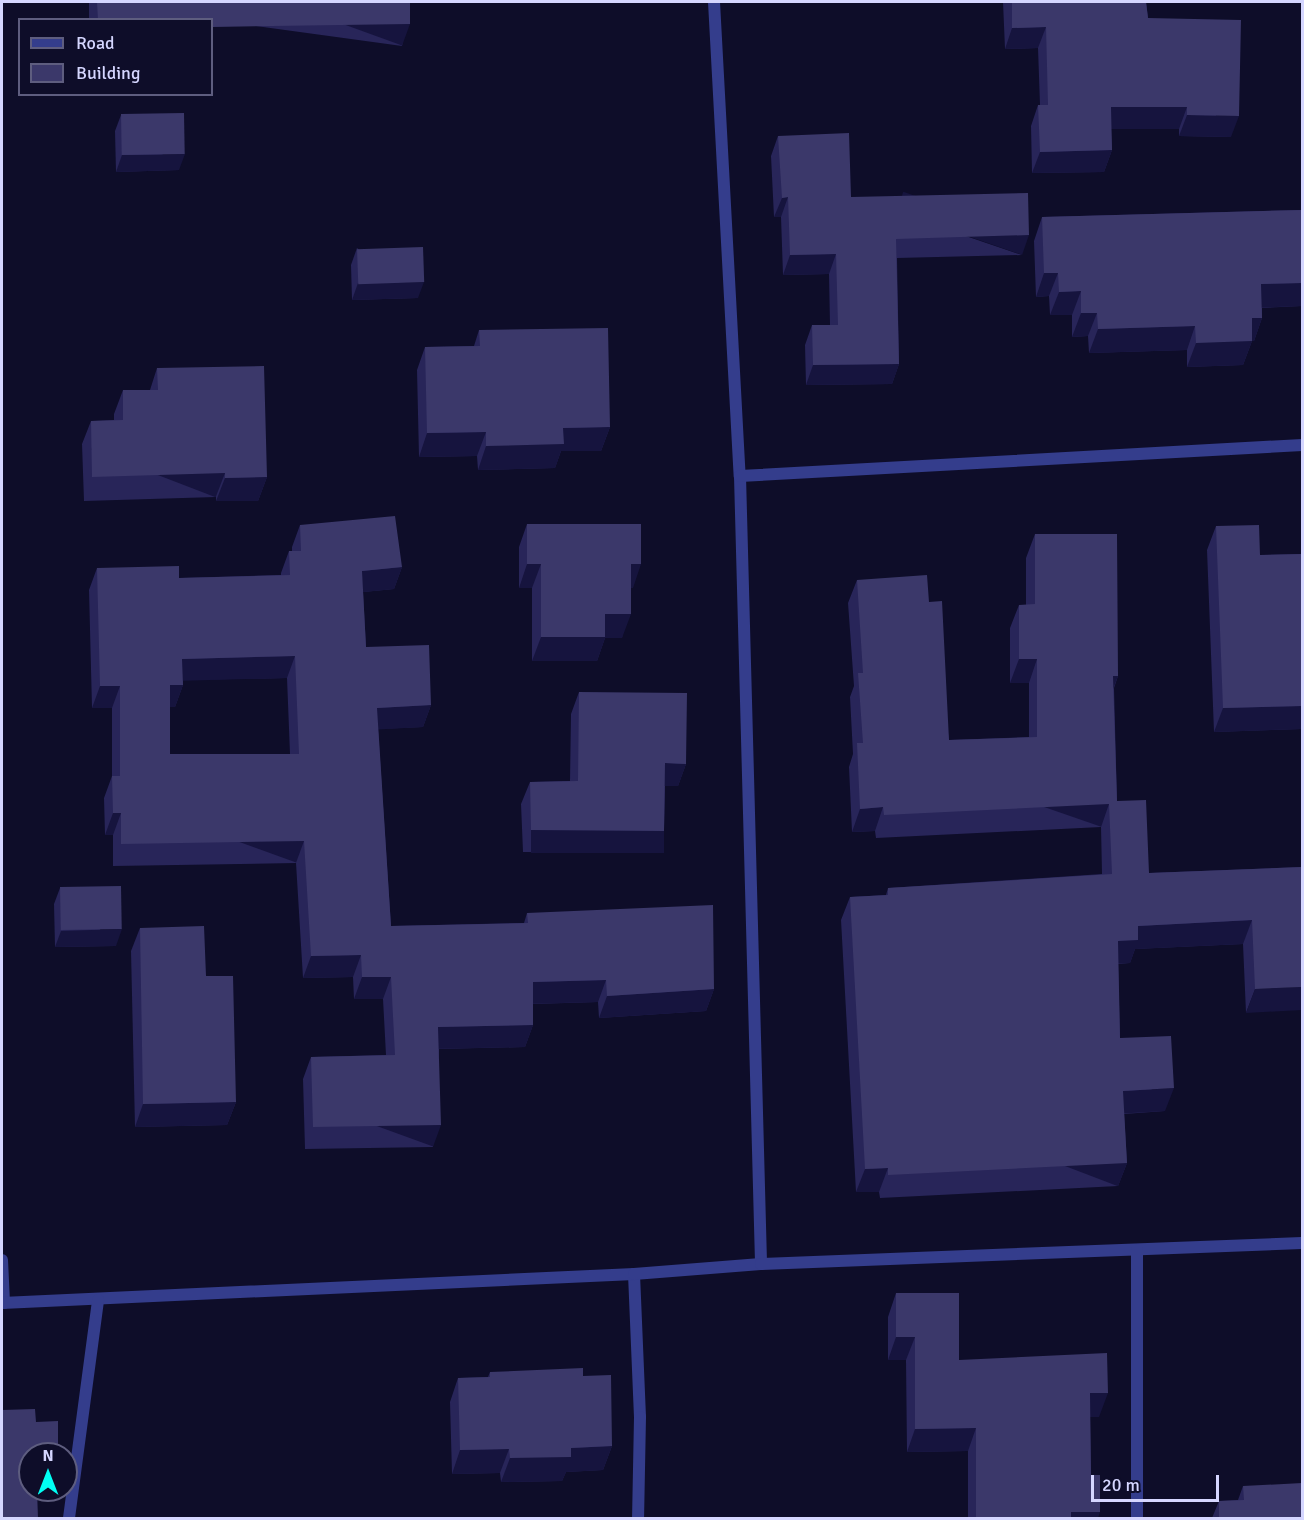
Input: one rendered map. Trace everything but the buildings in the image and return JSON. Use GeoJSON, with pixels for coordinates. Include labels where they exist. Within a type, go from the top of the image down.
{"type":"FeatureCollection","features":[{"type":"Feature","properties":{"kind":"street"},"geometry":{"type":"LineString","coordinates":[[714,2],[740,476],[761,1264]]}},
{"type":"Feature","properties":{"kind":"street"},"geometry":{"type":"LineString","coordinates":[[740,476],[1302,445]]}},
{"type":"Feature","properties":{"kind":"street"},"geometry":{"type":"LineString","coordinates":[[2,1260],[3,1303],[633,1274],[761,1264],[1302,1243]]}},
{"type":"Feature","properties":{"kind":"street"},"geometry":{"type":"LineString","coordinates":[[1137,1250],[1137,1518]]}},
{"type":"Feature","properties":{"kind":"street"},"geometry":{"type":"LineString","coordinates":[[633,1274],[640,1417],[639,1518]]}},
{"type":"Feature","properties":{"kind":"street"},"geometry":{"type":"LineString","coordinates":[[69,1518],[98,1300]]}}]}
